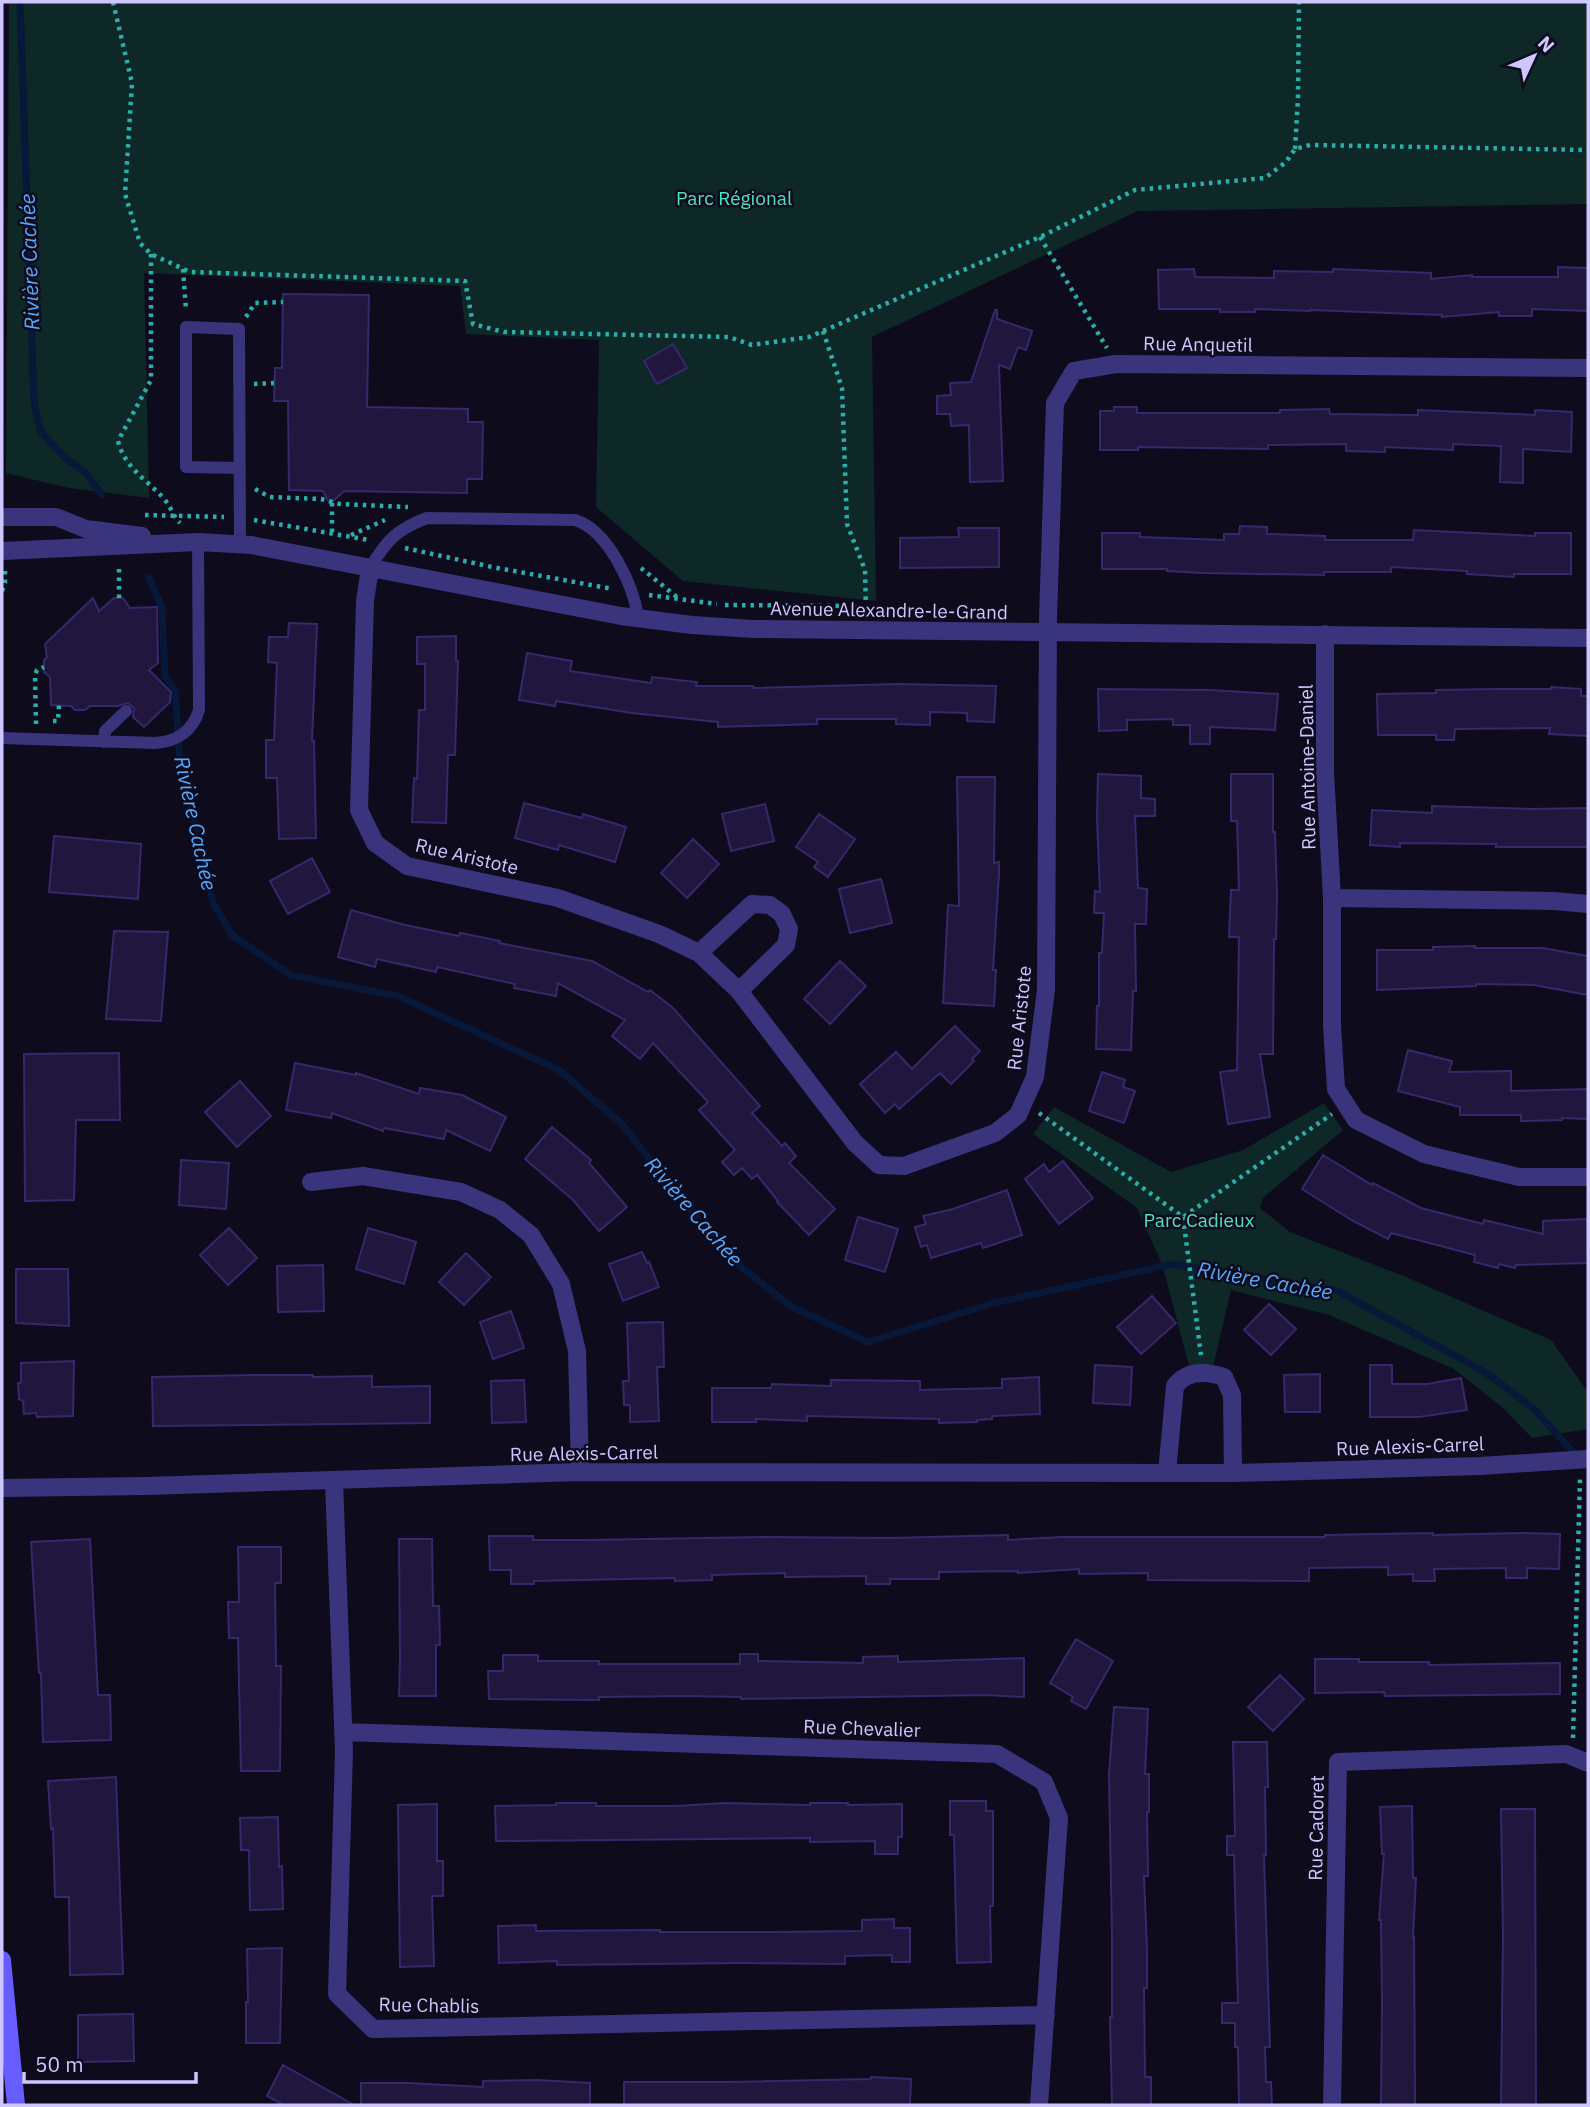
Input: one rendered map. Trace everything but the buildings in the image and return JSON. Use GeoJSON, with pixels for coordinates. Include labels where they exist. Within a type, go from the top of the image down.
{"type":"FeatureCollection","features":[{"type":"Feature","properties":{"kind":"street","name":"Rue Anquetil"},"geometry":{"type":"LineString","coordinates":[[1048,632],[1055,403],[1074,371],[1116,364],[1588,368]]}},
{"type":"Feature","properties":{"kind":"street","name":"Avenue Alexandre-le-Grand"},"geometry":{"type":"LineString","coordinates":[[2,517],[55,517],[98,531],[286,551],[638,618],[721,628],[1588,638]]}},
{"type":"Feature","properties":{"kind":"street","name":"Avenue Alexandre-le-Grand"},"geometry":{"type":"LineString","coordinates":[[2,551],[198,542]]}},
{"type":"Feature","properties":{"kind":"street","name":"Rue Aristote"},"geometry":{"type":"LineString","coordinates":[[370,568],[365,601],[359,810],[374,843],[407,866],[558,898],[659,934],[699,953],[739,990],[855,1143],[879,1165],[904,1166],[995,1133],[1018,1115],[1035,1077],[1046,990],[1048,632]]}},
{"type":"Feature","properties":{"kind":"street","name":"Rue Antoine-Daniel"},"geometry":{"type":"LineString","coordinates":[[1325,634],[1325,772],[1332,898],[1332,1026],[1336,1089],[1356,1120],[1424,1154],[1519,1177],[1588,1177]]}},
{"type":"Feature","properties":{"kind":"street"},"geometry":{"type":"LineString","coordinates":[[1332,898],[1554,901],[1588,904]]}},
{"type":"Feature","properties":{"kind":"street"},"geometry":{"type":"LineString","coordinates":[[699,953],[752,904],[771,905],[782,915],[789,929],[786,945],[739,990]]}},
{"type":"Feature","properties":{"kind":"street"},"geometry":{"type":"LineString","coordinates":[[311,1182],[363,1175],[461,1192],[500,1210],[531,1235],[561,1284],[577,1351],[580,1472]]}},
{"type":"Feature","properties":{"kind":"street"},"geometry":{"type":"LineString","coordinates":[[1167,1473],[1175,1386],[1180,1378],[1191,1373],[1213,1373],[1224,1377],[1232,1395],[1234,1473]]}},
{"type":"Feature","properties":{"kind":"street","name":"Rue Alexis-Carrel"},"geometry":{"type":"LineString","coordinates":[[2,1488],[334,1481],[580,1472],[1234,1473],[1584,1459]]}},
{"type":"Feature","properties":{"kind":"street","name":"Rue Chablis"},"geometry":{"type":"LineString","coordinates":[[334,1481],[343,1732],[337,1994],[373,2029],[1046,2015]]}},
{"type":"Feature","properties":{"kind":"street","name":"Rue Chevalier"},"geometry":{"type":"LineString","coordinates":[[343,1732],[997,1754],[1044,1782],[1059,1818],[1039,2105]]}},
{"type":"Feature","properties":{"kind":"street","name":"Rue Cadoret"},"geometry":{"type":"LineString","coordinates":[[1332,2105],[1338,1762],[1566,1754],[1581,1759]]}},
{"type":"Feature","properties":{"kind":"street"},"geometry":{"type":"LineString","coordinates":[[2,1960],[8,2083],[16,2105]]}},
{"type":"Feature","properties":{"kind":"lane"},"geometry":{"type":"LineString","coordinates":[[240,468],[186,467],[186,327],[239,329],[240,468],[240,544]]}},
{"type":"Feature","properties":{"kind":"lane"},"geometry":{"type":"LineString","coordinates":[[370,568],[393,535],[407,525],[427,518],[575,520],[592,528],[608,548],[629,582],[638,618]]}},
{"type":"Feature","properties":{"kind":"lane"},"geometry":{"type":"LineString","coordinates":[[2,738],[155,743],[173,740],[185,733],[199,710],[198,542]]}},
{"type":"Feature","properties":{"kind":"lane"},"geometry":{"type":"LineString","coordinates":[[104,742],[105,732],[127,711]]}},
{"type":"Feature","properties":{"kind":"path"},"geometry":{"type":"LineString","coordinates":[[113,2],[132,83],[125,194],[140,243],[151,254],[190,272],[465,281],[473,324],[504,332],[729,337],[752,345],[809,337],[1040,237],[1135,190],[1265,178],[1286,162],[1295,149],[1299,2]]}},
{"type":"Feature","properties":{"kind":"path"},"geometry":{"type":"LineString","coordinates":[[1295,149],[1310,145],[1588,150]]}},
{"type":"Feature","properties":{"kind":"path"},"geometry":{"type":"LineString","coordinates":[[1040,237],[1116,364]]}},
{"type":"Feature","properties":{"kind":"path"},"geometry":{"type":"LineString","coordinates":[[151,254],[151,380],[118,441],[129,465],[165,500],[173,516]]}},
{"type":"Feature","properties":{"kind":"path"},"geometry":{"type":"LineString","coordinates":[[183,269],[185,299]]}},
{"type":"Feature","properties":{"kind":"path"},"geometry":{"type":"LineString","coordinates":[[255,303],[283,302]]}},
{"type":"Feature","properties":{"kind":"path"},"geometry":{"type":"LineString","coordinates":[[823,331],[842,388],[847,524],[865,570],[865,631]]}},
{"type":"Feature","properties":{"kind":"path"},"geometry":{"type":"LineString","coordinates":[[251,486],[270,497],[416,507]]}},
{"type":"Feature","properties":{"kind":"path"},"geometry":{"type":"LineString","coordinates":[[332,502],[332,532]]}},
{"type":"Feature","properties":{"kind":"path"},"geometry":{"type":"LineString","coordinates":[[135,515],[222,517]]}},
{"type":"Feature","properties":{"kind":"path"},"geometry":{"type":"LineString","coordinates":[[254,520],[350,535]]}},
{"type":"Feature","properties":{"kind":"path"},"geometry":{"type":"LineString","coordinates":[[415,550],[594,586]]}},
{"type":"Feature","properties":{"kind":"path"},"geometry":{"type":"LineString","coordinates":[[119,565],[119,598]]}},
{"type":"Feature","properties":{"kind":"path"},"geometry":{"type":"LineString","coordinates":[[2,591],[6,572]]}},
{"type":"Feature","properties":{"kind":"path","name":"Avenue Alexandre-le-Grand"},"geometry":{"type":"LineString","coordinates":[[680,600],[721,605],[853,606]]}},
{"type":"Feature","properties":{"kind":"path"},"geometry":{"type":"LineString","coordinates":[[36,727],[35,675],[37,670],[44,667]]}},
{"type":"Feature","properties":{"kind":"path"},"geometry":{"type":"LineString","coordinates":[[36,720],[58,721],[59,705]]}},
{"type":"Feature","properties":{"kind":"path"},"geometry":{"type":"LineString","coordinates":[[1024,1103],[1183,1217],[1203,1373]]}},
{"type":"Feature","properties":{"kind":"path"},"geometry":{"type":"LineString","coordinates":[[1183,1217],[1346,1105]]}},
{"type":"Feature","properties":{"kind":"path"},"geometry":{"type":"LineString","coordinates":[[1581,1759],[1584,1459]]}},
{"type":"Feature","properties":{"kind":"green space","name":"Parc Régional"},"geometry":{"type":"Polygon","coordinates":[[[9,2],[1588,2],[1588,204],[1138,211],[872,337],[876,601],[683,581],[596,507],[599,340],[466,334],[460,286],[144,273],[149,498],[69,488],[6,473],[9,2]]]}},
{"type":"Feature","properties":{"kind":"green space","name":"Parc Cadieux"},"geometry":{"type":"Polygon","coordinates":[[[1324,1103],[1343,1130],[1263,1198],[1260,1208],[1290,1232],[1406,1277],[1551,1340],[1588,1392],[1588,1429],[1532,1438],[1502,1407],[1454,1369],[1329,1315],[1231,1290],[1213,1367],[1191,1373],[1162,1264],[1137,1208],[1033,1134],[1054,1107],[1171,1172],[1243,1150],[1324,1103]]]}},
{"type":"Feature","properties":{"kind":"waterway","name":"Rivière Cachée"},"geometry":{"type":"LineString","coordinates":[[20,2],[34,402],[41,432],[64,457],[86,473],[102,495]]}},
{"type":"Feature","properties":{"kind":"waterway","name":"Rivière Cachée"},"geometry":{"type":"LineString","coordinates":[[149,578],[162,608],[165,676],[175,690],[180,761],[213,903],[232,935],[291,975],[398,996],[559,1070],[621,1123],[727,1256],[792,1307],[868,1342],[994,1303],[1173,1264],[1338,1291],[1488,1374],[1534,1409],[1578,1457]]}}]}
